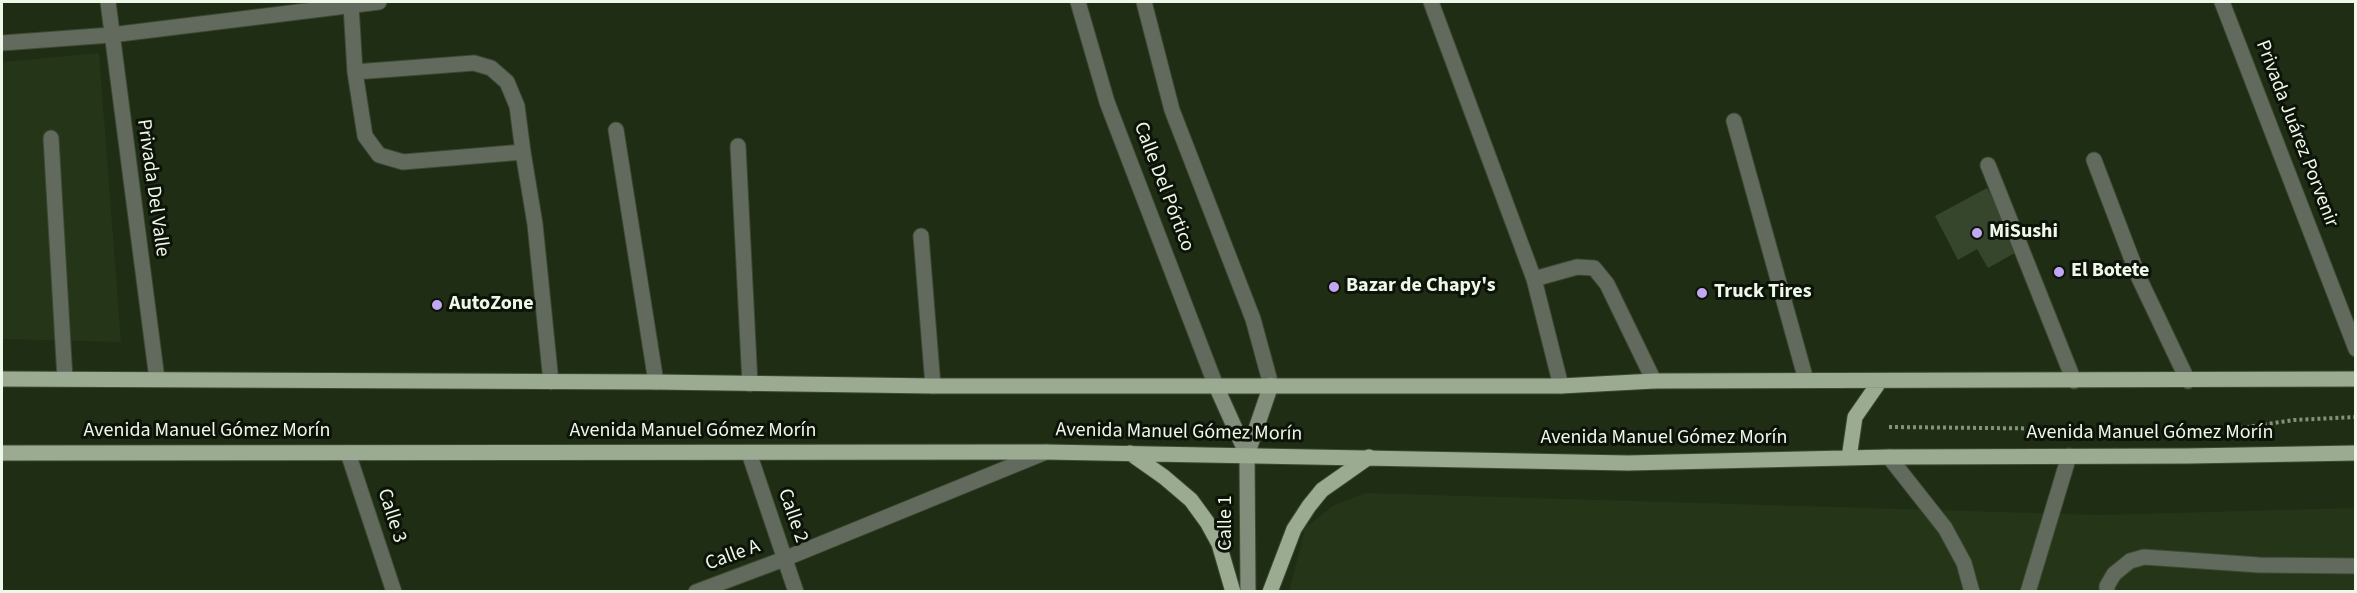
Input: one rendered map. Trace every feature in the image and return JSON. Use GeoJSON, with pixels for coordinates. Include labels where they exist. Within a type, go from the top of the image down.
{"type":"FeatureCollection","features":[{"type":"Feature","properties":{"kind":"main road"},"geometry":{"type":"LineString","coordinates":[[2,379],[656,382],[933,386],[1561,386],[1654,381],[2355,379]]}},
{"type":"Feature","properties":{"kind":"main road"},"geometry":{"type":"LineString","coordinates":[[1850,458],[1855,417],[1880,381]]}},
{"type":"Feature","properties":{"kind":"main road","name":"Avenida Manuel Gómez Morín"},"geometry":{"type":"LineString","coordinates":[[2,453],[1046,452],[1628,463],[1888,457],[2355,453]]}},
{"type":"Feature","properties":{"kind":"main road"},"geometry":{"type":"LineString","coordinates":[[1130,453],[1191,500],[1219,544],[1233,591]]}},
{"type":"Feature","properties":{"kind":"main road"},"geometry":{"type":"LineString","coordinates":[[1270,591],[1294,529],[1309,506],[1322,490],[1369,457]]}},
{"type":"Feature","properties":{"kind":"street","name":"Privada Del Valle"},"geometry":{"type":"LineString","coordinates":[[108,2],[156,379]]}},
{"type":"Feature","properties":{"kind":"street"},"geometry":{"type":"LineString","coordinates":[[2,43],[111,35],[379,2]]}},
{"type":"Feature","properties":{"kind":"street","name":"Calle Del Pórtico"},"geometry":{"type":"LineString","coordinates":[[1078,2],[1107,102],[1216,386]]}},
{"type":"Feature","properties":{"kind":"street","name":"Calle Del Pórtico"},"geometry":{"type":"LineString","coordinates":[[1144,2],[1172,110],[1253,319],[1271,385]]}},
{"type":"Feature","properties":{"kind":"street"},"geometry":{"type":"LineString","coordinates":[[1431,2],[1534,279],[1561,386]]}},
{"type":"Feature","properties":{"kind":"street","name":"Privada Juárez Porvenir"},"geometry":{"type":"LineString","coordinates":[[2222,2],[2355,349]]}},
{"type":"Feature","properties":{"kind":"street"},"geometry":{"type":"LineString","coordinates":[[351,5],[355,72],[364,136],[379,155],[403,162],[523,152]]}},
{"type":"Feature","properties":{"kind":"street"},"geometry":{"type":"LineString","coordinates":[[355,72],[474,63],[491,69],[507,82],[517,106],[535,224],[551,382]]}},
{"type":"Feature","properties":{"kind":"street"},"geometry":{"type":"LineString","coordinates":[[1734,121],[1806,380]]}},
{"type":"Feature","properties":{"kind":"street"},"geometry":{"type":"LineString","coordinates":[[616,130],[656,382]]}},
{"type":"Feature","properties":{"kind":"street"},"geometry":{"type":"LineString","coordinates":[[51,138],[65,380]]}},
{"type":"Feature","properties":{"kind":"street"},"geometry":{"type":"LineString","coordinates":[[738,146],[750,384]]}},
{"type":"Feature","properties":{"kind":"street"},"geometry":{"type":"LineString","coordinates":[[2094,160],[2139,278],[2188,381]]}},
{"type":"Feature","properties":{"kind":"street"},"geometry":{"type":"LineString","coordinates":[[1988,165],[2074,381]]}},
{"type":"Feature","properties":{"kind":"street"},"geometry":{"type":"LineString","coordinates":[[921,236],[933,386]]}},
{"type":"Feature","properties":{"kind":"street"},"geometry":{"type":"LineString","coordinates":[[1534,279],[1576,267],[1594,268],[1607,284],[1654,381]]}},
{"type":"Feature","properties":{"kind":"street","name":"Calle 1"},"geometry":{"type":"LineString","coordinates":[[1248,591],[1247,455],[1271,385]]}},
{"type":"Feature","properties":{"kind":"street","name":"Calle 1"},"geometry":{"type":"LineString","coordinates":[[1216,386],[1247,455]]}},
{"type":"Feature","properties":{"kind":"street","name":"Calle A"},"geometry":{"type":"LineString","coordinates":[[696,591],[784,559],[1046,452]]}},
{"type":"Feature","properties":{"kind":"street","name":"Calle 3"},"geometry":{"type":"LineString","coordinates":[[348,453],[394,591]]}},
{"type":"Feature","properties":{"kind":"street","name":"Calle 2"},"geometry":{"type":"LineString","coordinates":[[749,453],[796,591]]}},
{"type":"Feature","properties":{"kind":"street"},"geometry":{"type":"LineString","coordinates":[[2028,591],[2069,456]]}},
{"type":"Feature","properties":{"kind":"street"},"geometry":{"type":"LineString","coordinates":[[1888,457],[1945,528],[1964,563],[1972,591]]}},
{"type":"Feature","properties":{"kind":"street"},"geometry":{"type":"LineString","coordinates":[[2107,591],[2107,586],[2114,574],[2130,561],[2144,557],[2259,565],[2355,566]]}},
{"type":"Feature","properties":{"kind":"path"},"geometry":{"type":"LineString","coordinates":[[2232,429],[2294,420],[2355,417]]}},
{"type":"Feature","properties":{"kind":"path"},"geometry":{"type":"LineString","coordinates":[[1889,427],[2091,429]]}},
{"type":"Feature","properties":{"kind":"shaded area"},"geometry":{"type":"Polygon","coordinates":[[[99,53],[121,342],[2,339],[2,62],[99,53]]]}},
{"type":"Feature","properties":{"kind":"shaded area"},"geometry":{"type":"Polygon","coordinates":[[[1365,493],[2102,515],[2355,508],[2355,591],[1289,592],[1305,528],[1334,505],[1365,493]]]}},
{"type":"Feature","properties":{"kind":"building","name":"MiSushi"},"geometry":{"type":"Polygon","coordinates":[[[1987,188],[2020,250],[1988,268],[1977,249],[1958,260],[1935,216],[1987,188]]]}},
{"type":"Feature","properties":{"kind":"place","name":"MiSushi"},"geometry":{"type":"Point","coordinates":[1977,233]}},
{"type":"Feature","properties":{"kind":"place","name":"El Botete"},"geometry":{"type":"Point","coordinates":[2059,272]}},
{"type":"Feature","properties":{"kind":"place","name":"Bazar de Chapy's"},"geometry":{"type":"Point","coordinates":[1334,287]}},
{"type":"Feature","properties":{"kind":"place","name":"Truck Tires"},"geometry":{"type":"Point","coordinates":[1702,293]}},
{"type":"Feature","properties":{"kind":"place","name":"AutoZone"},"geometry":{"type":"Point","coordinates":[437,305]}}]}
